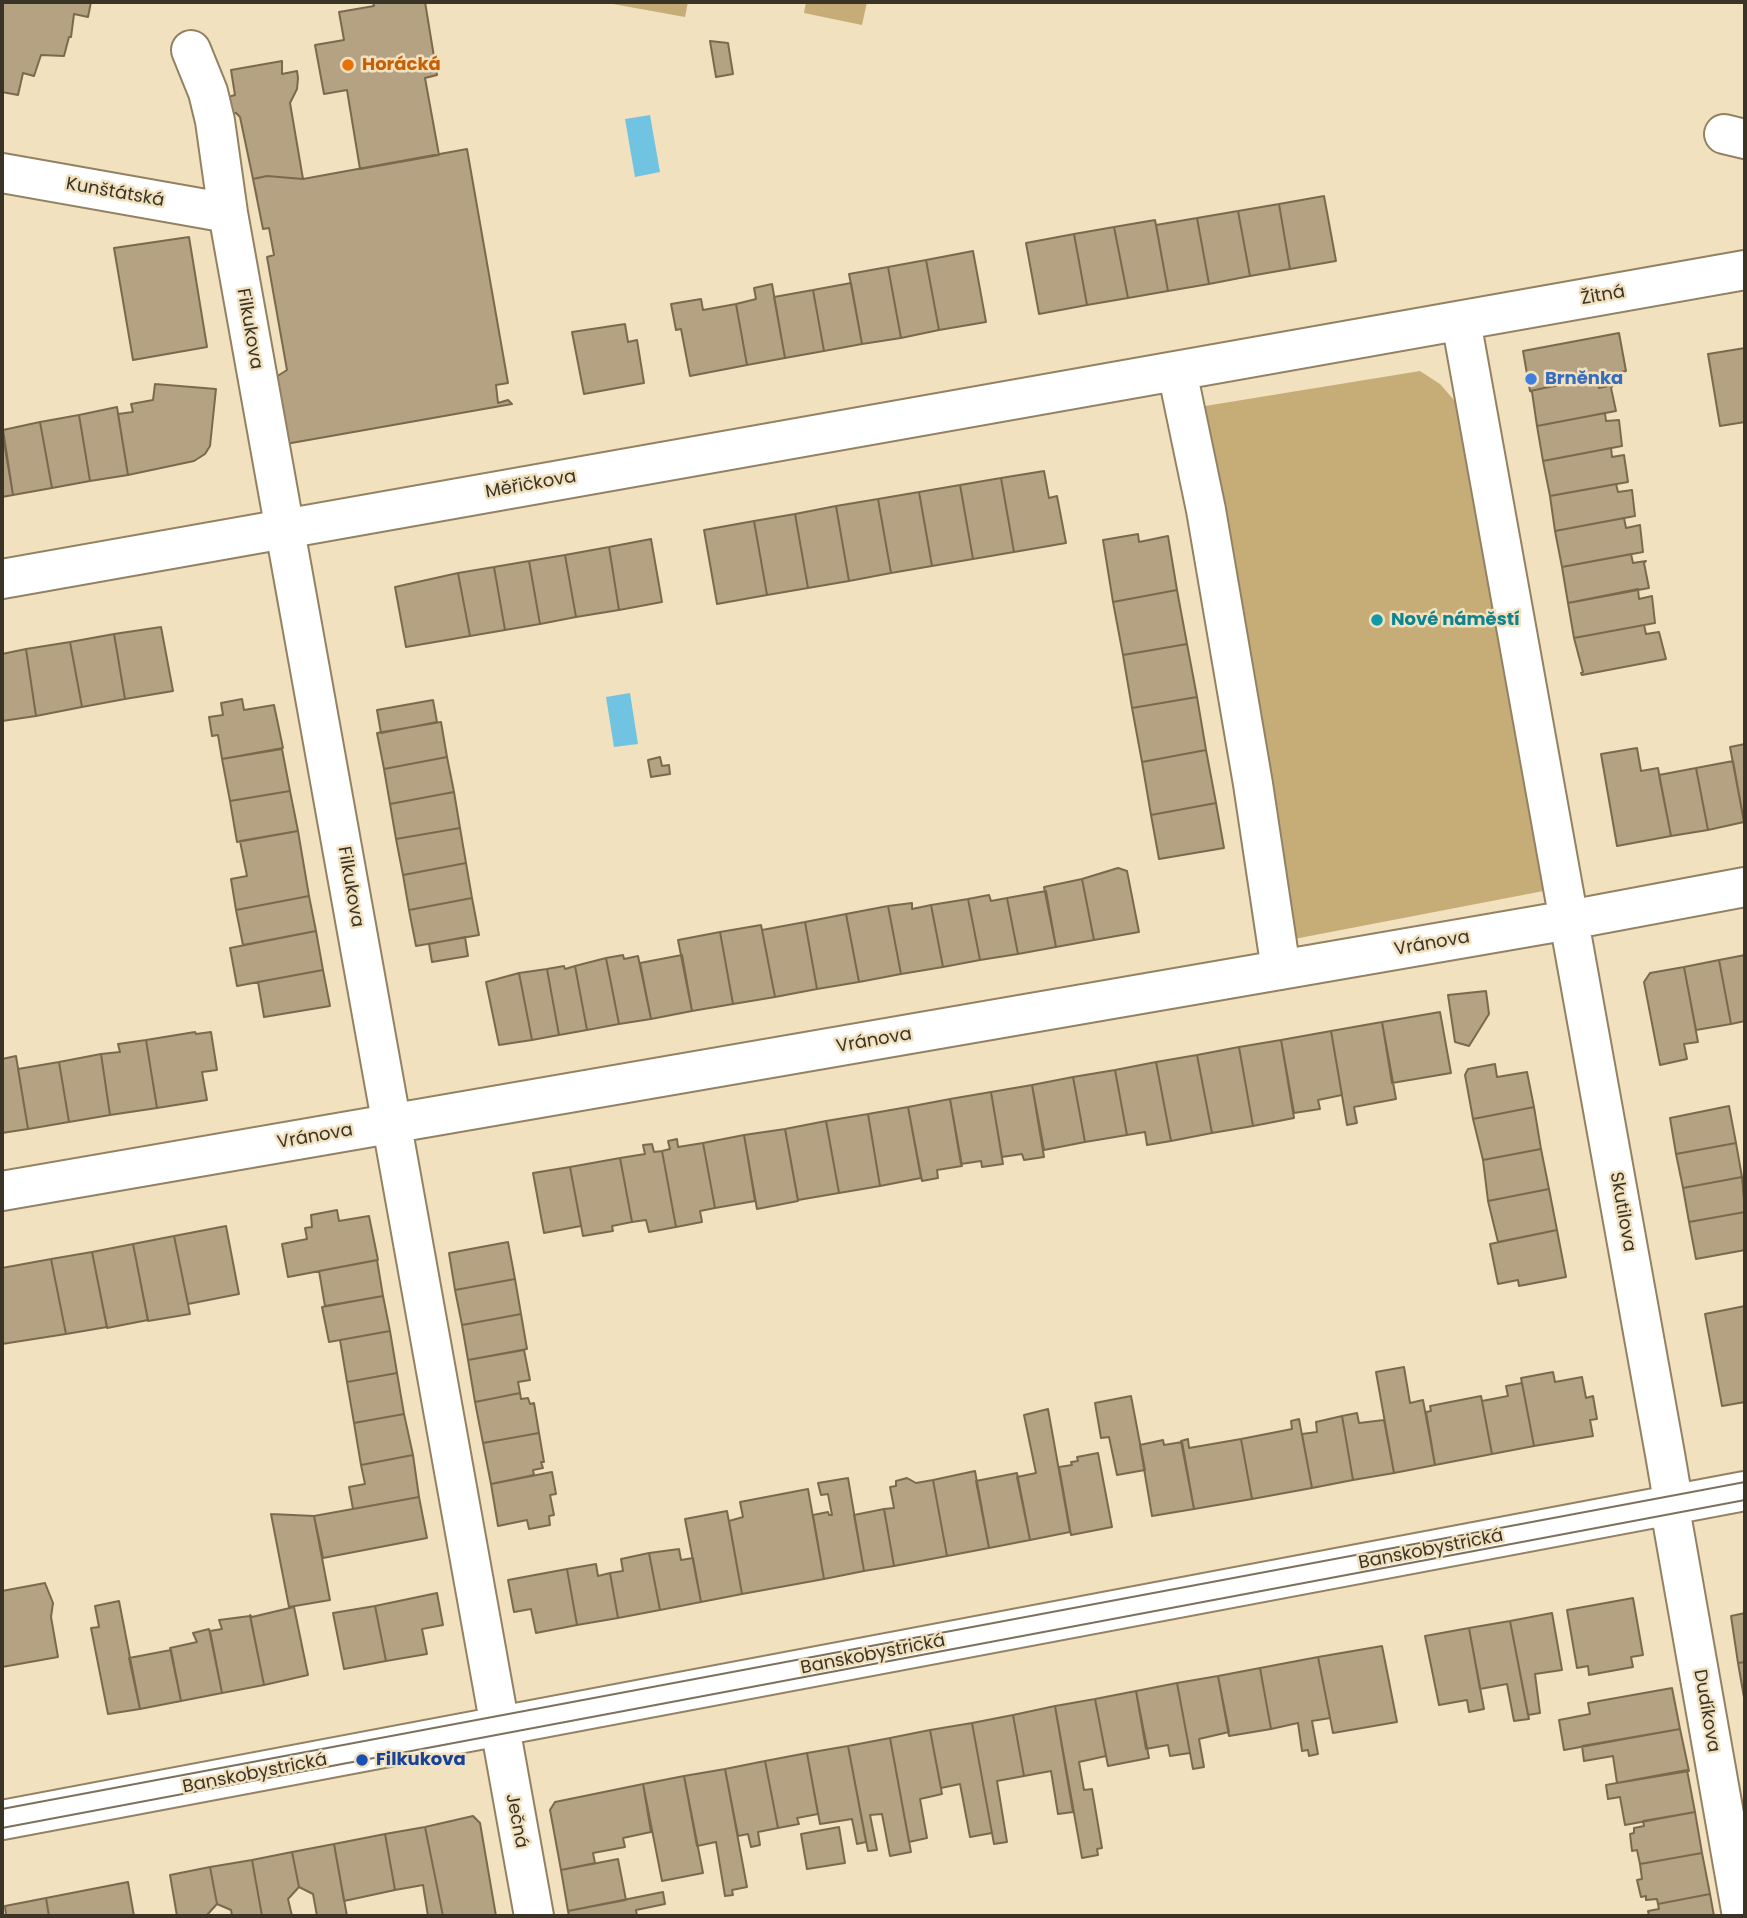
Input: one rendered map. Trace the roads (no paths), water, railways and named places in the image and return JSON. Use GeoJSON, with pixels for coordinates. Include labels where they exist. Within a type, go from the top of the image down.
{"type":"FeatureCollection","features":[{"type":"Feature","properties":{"kind":"street","name":"Filkukova"},"geometry":{"type":"LineString","coordinates":[[191,50],[208,92],[215,121],[228,213],[499,1726]]}},
{"type":"Feature","properties":{"kind":"street","name":"Kunštátská"},"geometry":{"type":"LineString","coordinates":[[2,173],[228,213]]}},
{"type":"Feature","properties":{"kind":"street","name":"Žitná"},"geometry":{"type":"LineString","coordinates":[[1461,321],[1745,270]]}},
{"type":"Feature","properties":{"kind":"street"},"geometry":{"type":"LineString","coordinates":[[1281,970],[1253,784],[1206,510],[1177,371],[1461,321],[1569,920]]}},
{"type":"Feature","properties":{"kind":"street","name":"Měřičkova"},"geometry":{"type":"LineString","coordinates":[[2,579],[1177,371]]}},
{"type":"Feature","properties":{"kind":"street","name":"Vránova"},"geometry":{"type":"LineString","coordinates":[[2,1191],[1569,920],[1745,887]]}},
{"type":"Feature","properties":{"kind":"street","name":"Skutilova"},"geometry":{"type":"LineString","coordinates":[[1569,920],[1665,1454],[1671,1505]]}},
{"type":"Feature","properties":{"kind":"street","name":"Banskobystrická"},"geometry":{"type":"LineString","coordinates":[[2,1820],[1745,1491]]}},
{"type":"Feature","properties":{"kind":"street","name":"Dudíkova"},"geometry":{"type":"LineString","coordinates":[[1671,1505],[1742,1916]]}},
{"type":"Feature","properties":{"kind":"street","name":"Ječná"},"geometry":{"type":"LineString","coordinates":[[499,1726],[534,1916]]}},
{"type":"Feature","properties":{"kind":"water"},"geometry":{"type":"Polygon","coordinates":[[[650,115],[660,172],[635,177],[625,119],[650,115]]]}},
{"type":"Feature","properties":{"kind":"water"},"geometry":{"type":"Polygon","coordinates":[[[630,693],[638,744],[614,747],[606,697],[630,693]]]}},
{"type":"Feature","properties":{"kind":"tram line"},"geometry":{"type":"LineString","coordinates":[[2,1809],[1745,1482]]}},
{"type":"Feature","properties":{"kind":"tram line"},"geometry":{"type":"LineString","coordinates":[[2,1828],[1745,1500]]}},
{"type":"Feature","properties":{"kind":"place","name":"Horácká"},"geometry":{"type":"Point","coordinates":[348,65]}},
{"type":"Feature","properties":{"kind":"place","name":"Brněnka"},"geometry":{"type":"Point","coordinates":[1531,379]}},
{"type":"Feature","properties":{"kind":"place","name":"Nové náměstí"},"geometry":{"type":"Point","coordinates":[1377,620]}},
{"type":"Feature","properties":{"kind":"place","name":"Filkukova"},"geometry":{"type":"Point","coordinates":[362,1760]}}]}
